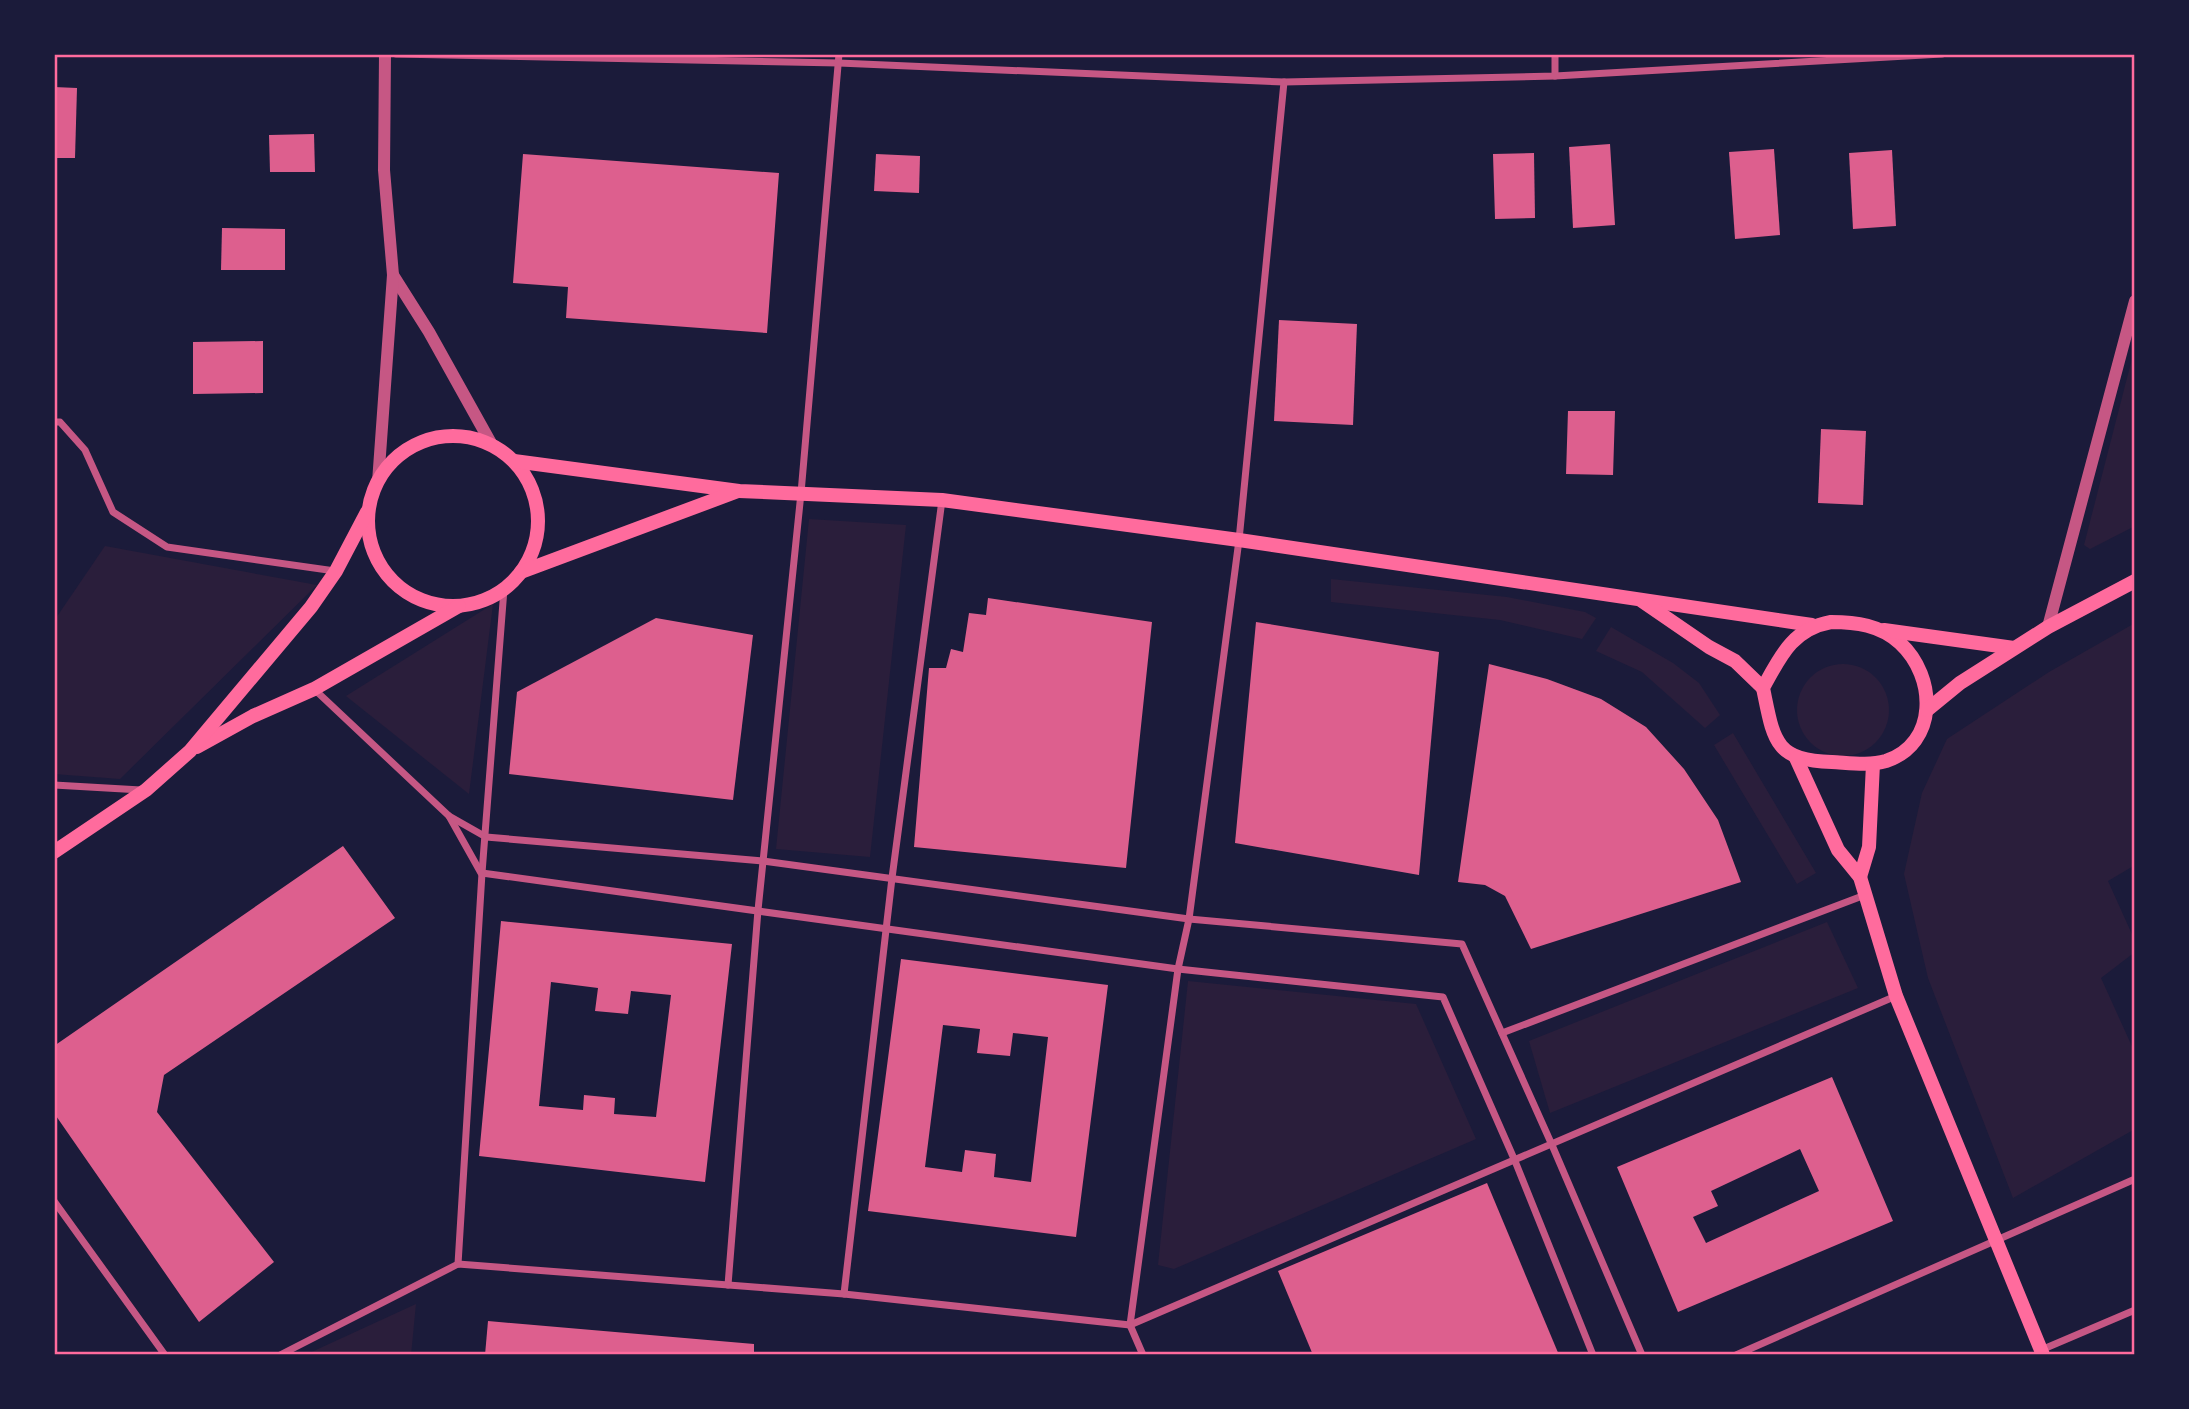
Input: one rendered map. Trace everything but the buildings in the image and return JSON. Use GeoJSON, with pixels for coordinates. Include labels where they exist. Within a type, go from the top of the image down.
{"type":"FeatureCollection","features":[{"type":"Feature","properties":{"kind":"main road"},"geometry":{"type":"LineString","coordinates":[[54,852],[146,790],[190,751],[311,607],[336,571],[369,507],[378,482],[394,461],[415,445],[441,437],[467,437],[492,445],[514,461],[528,480],[538,515],[533,551],[521,572],[504,589],[483,601],[459,606],[433,604],[410,594],[390,578],[372,545],[369,507]]}},
{"type":"Feature","properties":{"kind":"main road"},"geometry":{"type":"LineString","coordinates":[[514,461],[739,491],[942,500],[1239,540],[1812,625],[1856,622],[1880,630],[2014,648]]}},
{"type":"Feature","properties":{"kind":"main road"},"geometry":{"type":"LineString","coordinates":[[521,572],[739,491]]}},
{"type":"Feature","properties":{"kind":"main road"},"geometry":{"type":"LineString","coordinates":[[1927,710],[1961,683],[2048,626],[2135,581]]}},
{"type":"Feature","properties":{"kind":"main road"},"geometry":{"type":"LineString","coordinates":[[1640,600],[1709,647],[1735,661],[1763,688],[1767,710],[1783,750],[1796,758],[1872,764],[1887,761],[1908,750],[1922,733],[1927,710],[1924,684],[1916,663],[1900,643],[1880,630]]}},
{"type":"Feature","properties":{"kind":"main road"},"geometry":{"type":"LineString","coordinates":[[190,751],[253,716],[314,689],[459,606]]}},
{"type":"Feature","properties":{"kind":"main road"},"geometry":{"type":"LineString","coordinates":[[1763,688],[1787,645],[1812,625]]}},
{"type":"Feature","properties":{"kind":"main road"},"geometry":{"type":"LineString","coordinates":[[1796,758],[1838,850],[1860,877],[1896,996],[2042,1352]]}},
{"type":"Feature","properties":{"kind":"main road"},"geometry":{"type":"LineString","coordinates":[[1860,877],[1869,848],[1872,764]]}},
{"type":"Feature","properties":{"kind":"street"},"geometry":{"type":"LineString","coordinates":[[378,482],[393,275],[384,170],[385,54]]}},
{"type":"Feature","properties":{"kind":"street"},"geometry":{"type":"LineString","coordinates":[[396,54],[839,63],[1284,82],[1555,76],[1942,54]]}},
{"type":"Feature","properties":{"kind":"street"},"geometry":{"type":"LineString","coordinates":[[728,1285],[758,910],[801,493],[839,54]]}},
{"type":"Feature","properties":{"kind":"street"},"geometry":{"type":"LineString","coordinates":[[1555,54],[1555,76]]}},
{"type":"Feature","properties":{"kind":"street"},"geometry":{"type":"LineString","coordinates":[[1143,1355],[1130,1325],[1178,969],[1189,919],[1239,540],[1284,82]]}},
{"type":"Feature","properties":{"kind":"street"},"geometry":{"type":"LineString","coordinates":[[393,275],[429,332],[492,445]]}},
{"type":"Feature","properties":{"kind":"street"},"geometry":{"type":"LineString","coordinates":[[2048,626],[2135,300]]}},
{"type":"Feature","properties":{"kind":"street"},"geometry":{"type":"LineString","coordinates":[[54,422],[60,422],[85,450],[113,512],[167,547],[336,571]]}},
{"type":"Feature","properties":{"kind":"street"},"geometry":{"type":"LineString","coordinates":[[844,1294],[892,878],[942,500]]}},
{"type":"Feature","properties":{"kind":"street"},"geometry":{"type":"LineString","coordinates":[[457,1264],[482,873],[504,589]]}},
{"type":"Feature","properties":{"kind":"street"},"geometry":{"type":"LineString","coordinates":[[314,689],[449,816],[486,837],[763,860],[1189,919],[1462,944],[1642,1355]]}},
{"type":"Feature","properties":{"kind":"street"},"geometry":{"type":"LineString","coordinates":[[54,785],[146,790]]}},
{"type":"Feature","properties":{"kind":"street"},"geometry":{"type":"LineString","coordinates":[[449,816],[482,873]]}},
{"type":"Feature","properties":{"kind":"street"},"geometry":{"type":"LineString","coordinates":[[482,873],[1178,969],[1443,997],[1515,1161],[1593,1355]]}},
{"type":"Feature","properties":{"kind":"street"},"geometry":{"type":"LineString","coordinates":[[1502,1033],[1865,895]]}},
{"type":"Feature","properties":{"kind":"street"},"geometry":{"type":"LineString","coordinates":[[279,1355],[457,1264],[844,1294],[1130,1325],[1896,996]]}},
{"type":"Feature","properties":{"kind":"street"},"geometry":{"type":"LineString","coordinates":[[1736,1355],[2135,1179]]}},
{"type":"Feature","properties":{"kind":"street"},"geometry":{"type":"LineString","coordinates":[[54,1201],[165,1355]]}},
{"type":"Feature","properties":{"kind":"street"},"geometry":{"type":"LineString","coordinates":[[2042,1352],[2135,1310]]}},
{"type":"Feature","properties":{"kind":"shaded area"},"geometry":{"type":"Polygon","coordinates":[[[2135,347],[2135,526],[2090,549],[2084,545],[2135,347]]]}},
{"type":"Feature","properties":{"kind":"shaded area"},"geometry":{"type":"Polygon","coordinates":[[[809,519],[906,525],[870,857],[776,849],[809,519]]]}},
{"type":"Feature","properties":{"kind":"shaded area"},"geometry":{"type":"Polygon","coordinates":[[[105,546],[317,585],[120,779],[54,774],[54,621],[105,546]]]}},
{"type":"Feature","properties":{"kind":"shaded area"},"geometry":{"type":"Polygon","coordinates":[[[1331,579],[1507,597],[1585,612],[1596,618],[1582,639],[1500,620],[1331,602],[1331,579]]]}},
{"type":"Feature","properties":{"kind":"shaded area"},"geometry":{"type":"Polygon","coordinates":[[[493,604],[469,794],[346,696],[493,604]]]}},
{"type":"Feature","properties":{"kind":"shaded area"},"geometry":{"type":"Polygon","coordinates":[[[2135,623],[2135,865],[2108,881],[2135,941],[2135,952],[2101,978],[2135,1053],[2135,1129],[2013,1198],[1928,978],[1904,874],[1922,793],[1947,739],[2049,672],[2135,623]]]}},
{"type":"Feature","properties":{"kind":"shaded area"},"geometry":{"type":"Polygon","coordinates":[[[1611,627],[1673,663],[1699,683],[1720,715],[1705,728],[1642,672],[1596,651],[1611,627]]]}},
{"type":"Feature","properties":{"kind":"shaded area"},"geometry":{"type":"Polygon","coordinates":[[[1843,664],[1869,672],[1881,684],[1889,710],[1881,736],[1869,748],[1843,756],[1817,748],[1805,736],[1797,710],[1805,684],[1817,672],[1843,664]]]}},
{"type":"Feature","properties":{"kind":"shaded area"},"geometry":{"type":"Polygon","coordinates":[[[1733,733],[1816,873],[1797,884],[1714,745],[1733,733]]]}},
{"type":"Feature","properties":{"kind":"shaded area"},"geometry":{"type":"Polygon","coordinates":[[[1827,922],[1858,988],[1550,1113],[1529,1041],[1827,922]]]}},
{"type":"Feature","properties":{"kind":"shaded area"},"geometry":{"type":"Polygon","coordinates":[[[1188,981],[1416,1004],[1476,1139],[1174,1269],[1158,1265],[1188,981]]]}},
{"type":"Feature","properties":{"kind":"shaded area"},"geometry":{"type":"Polygon","coordinates":[[[416,1304],[411,1355],[305,1355],[416,1304]]]}}]}
